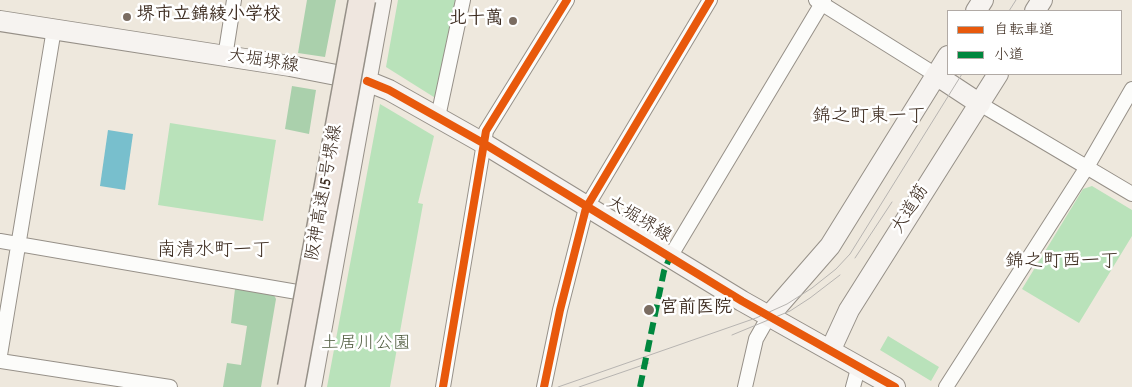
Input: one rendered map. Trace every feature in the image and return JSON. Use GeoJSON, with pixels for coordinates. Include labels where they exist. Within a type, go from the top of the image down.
{"type":"FeatureCollection","features":[{"type":"Feature","properties":{"kind":"highway","name":"阪神高速15号堺線"},"geometry":{"type":"LineString","coordinates":[[289,387],[362,0]]}},
{"type":"Feature","properties":{"kind":"highway","name":"阪神高速15号堺線"},"geometry":{"type":"LineString","coordinates":[[309,387],[377,0]]}},
{"type":"Feature","properties":{"kind":"street"},"geometry":{"type":"LineString","coordinates":[[225,57],[234,0]]}},
{"type":"Feature","properties":{"kind":"street"},"geometry":{"type":"LineString","coordinates":[[289,387],[303,293],[358,0]]}},
{"type":"Feature","properties":{"kind":"street"},"geometry":{"type":"LineString","coordinates":[[309,387],[382,0]]}},
{"type":"Feature","properties":{"kind":"street"},"geometry":{"type":"LineString","coordinates":[[438,117],[463,0]]}},
{"type":"Feature","properties":{"kind":"street"},"geometry":{"type":"LineString","coordinates":[[443,387],[486,131],[567,0]]}},
{"type":"Feature","properties":{"kind":"street"},"geometry":{"type":"LineString","coordinates":[[544,387],[560,310],[586,208],[710,0]]}},
{"type":"Feature","properties":{"kind":"street"},"geometry":{"type":"LineString","coordinates":[[670,257],[820,1],[980,104],[1132,194]]}},
{"type":"Feature","properties":{"kind":"street","name":"大堀堺線"},"geometry":{"type":"LineString","coordinates":[[0,21],[344,76],[367,81],[390,90],[483,143],[586,208],[894,387]]}},
{"type":"Feature","properties":{"kind":"street"},"geometry":{"type":"LineString","coordinates":[[0,355],[17,243],[54,29]]}},
{"type":"Feature","properties":{"kind":"street"},"geometry":{"type":"LineString","coordinates":[[745,387],[756,339],[770,316],[830,246],[947,58]]}},
{"type":"Feature","properties":{"kind":"street","name":"大道筋"},"geometry":{"type":"LineString","coordinates":[[831,350],[849,310],[997,75]]}},
{"type":"Feature","properties":{"kind":"street"},"geometry":{"type":"LineString","coordinates":[[946,387],[1087,167],[1132,89]]}},
{"type":"Feature","properties":{"kind":"street"},"geometry":{"type":"LineString","coordinates":[[0,241],[303,293]]}},
{"type":"Feature","properties":{"kind":"street"},"geometry":{"type":"LineString","coordinates":[[0,361],[170,387]]}},
{"type":"Feature","properties":{"kind":"street"},"geometry":{"type":"LineString","coordinates":[[853,387],[859,365]]}},
{"type":"Feature","properties":{"kind":"green space"},"geometry":{"type":"Polygon","coordinates":[[[307,0],[336,0],[325,57],[298,53],[307,0]]]}},
{"type":"Feature","properties":{"kind":"green space"},"geometry":{"type":"Polygon","coordinates":[[[398,0],[458,0],[437,99],[386,67],[398,0]]]}},
{"type":"Feature","properties":{"kind":"green space"},"geometry":{"type":"Polygon","coordinates":[[[292,86],[316,90],[309,134],[285,129],[292,86]]]}},
{"type":"Feature","properties":{"kind":"green space","name":"土居川公園"},"geometry":{"type":"Polygon","coordinates":[[[380,104],[434,136],[418,203],[423,204],[390,387],[327,387],[380,104]]]}},
{"type":"Feature","properties":{"kind":"green space"},"geometry":{"type":"Polygon","coordinates":[[[170,123],[276,140],[263,221],[158,205],[170,123]]]}},
{"type":"Feature","properties":{"kind":"green space"},"geometry":{"type":"Polygon","coordinates":[[[1092,186],[1132,210],[1132,236],[1079,323],[1022,289],[1083,189],[1092,186]]]}},
{"type":"Feature","properties":{"kind":"green space"},"geometry":{"type":"Polygon","coordinates":[[[235,289],[274,295],[276,299],[261,387],[223,387],[227,363],[241,365],[247,326],[231,323],[235,289]]]}},
{"type":"Feature","properties":{"kind":"green space"},"geometry":{"type":"Polygon","coordinates":[[[888,336],[939,367],[931,381],[880,350],[888,336]]]}},
{"type":"Feature","properties":{"kind":"water"},"geometry":{"type":"Polygon","coordinates":[[[108,130],[133,134],[125,190],[100,186],[108,130]]]}},
{"type":"Feature","properties":{"kind":"tram line"},"geometry":{"type":"LineString","coordinates":[[1010,10],[1016,0]]}},
{"type":"Feature","properties":{"kind":"tram line"},"geometry":{"type":"LineString","coordinates":[[558,387],[756,318],[787,304],[812,288],[836,269],[850,254],[961,75]]}},
{"type":"Feature","properties":{"kind":"tram line"},"geometry":{"type":"LineString","coordinates":[[855,258],[892,202]]}},
{"type":"Feature","properties":{"kind":"tram line"},"geometry":{"type":"LineString","coordinates":[[732,335],[790,311],[840,275]]}},
{"type":"Feature","properties":{"kind":"tram line"},"geometry":{"type":"LineString","coordinates":[[579,387],[649,363]]}},
{"type":"Feature","properties":{"kind":"marked path"},"geometry":{"type":"LineString","coordinates":[[640,387],[664,271],[670,257]]}},
{"type":"Feature","properties":{"kind":"cycle path"},"geometry":{"type":"LineString","coordinates":[[443,387],[486,131],[567,0]]}},
{"type":"Feature","properties":{"kind":"cycle path"},"geometry":{"type":"LineString","coordinates":[[544,387],[560,310],[586,208],[710,0]]}},
{"type":"Feature","properties":{"kind":"cycle path"},"geometry":{"type":"LineString","coordinates":[[367,81],[389,90],[483,143],[742,301],[895,387]]}},
{"type":"Feature","properties":{"kind":"place","name":"堺市立錦綾小学校"},"geometry":{"type":"Point","coordinates":[127,17]}},
{"type":"Feature","properties":{"kind":"place","name":"北十萬"},"geometry":{"type":"Point","coordinates":[513,21]}},
{"type":"Feature","properties":{"kind":"place","name":"宮前医院"},"geometry":{"type":"Point","coordinates":[649,310]}},
{"type":"Feature","properties":{"kind":"district","name":"錦之町東一丁"},"geometry":{"type":"Point","coordinates":[869,118]}},
{"type":"Feature","properties":{"kind":"district","name":"南清水町一丁"},"geometry":{"type":"Point","coordinates":[214,252]}},
{"type":"Feature","properties":{"kind":"district","name":"錦之町西一丁"},"geometry":{"type":"Point","coordinates":[1062,263]}}]}
